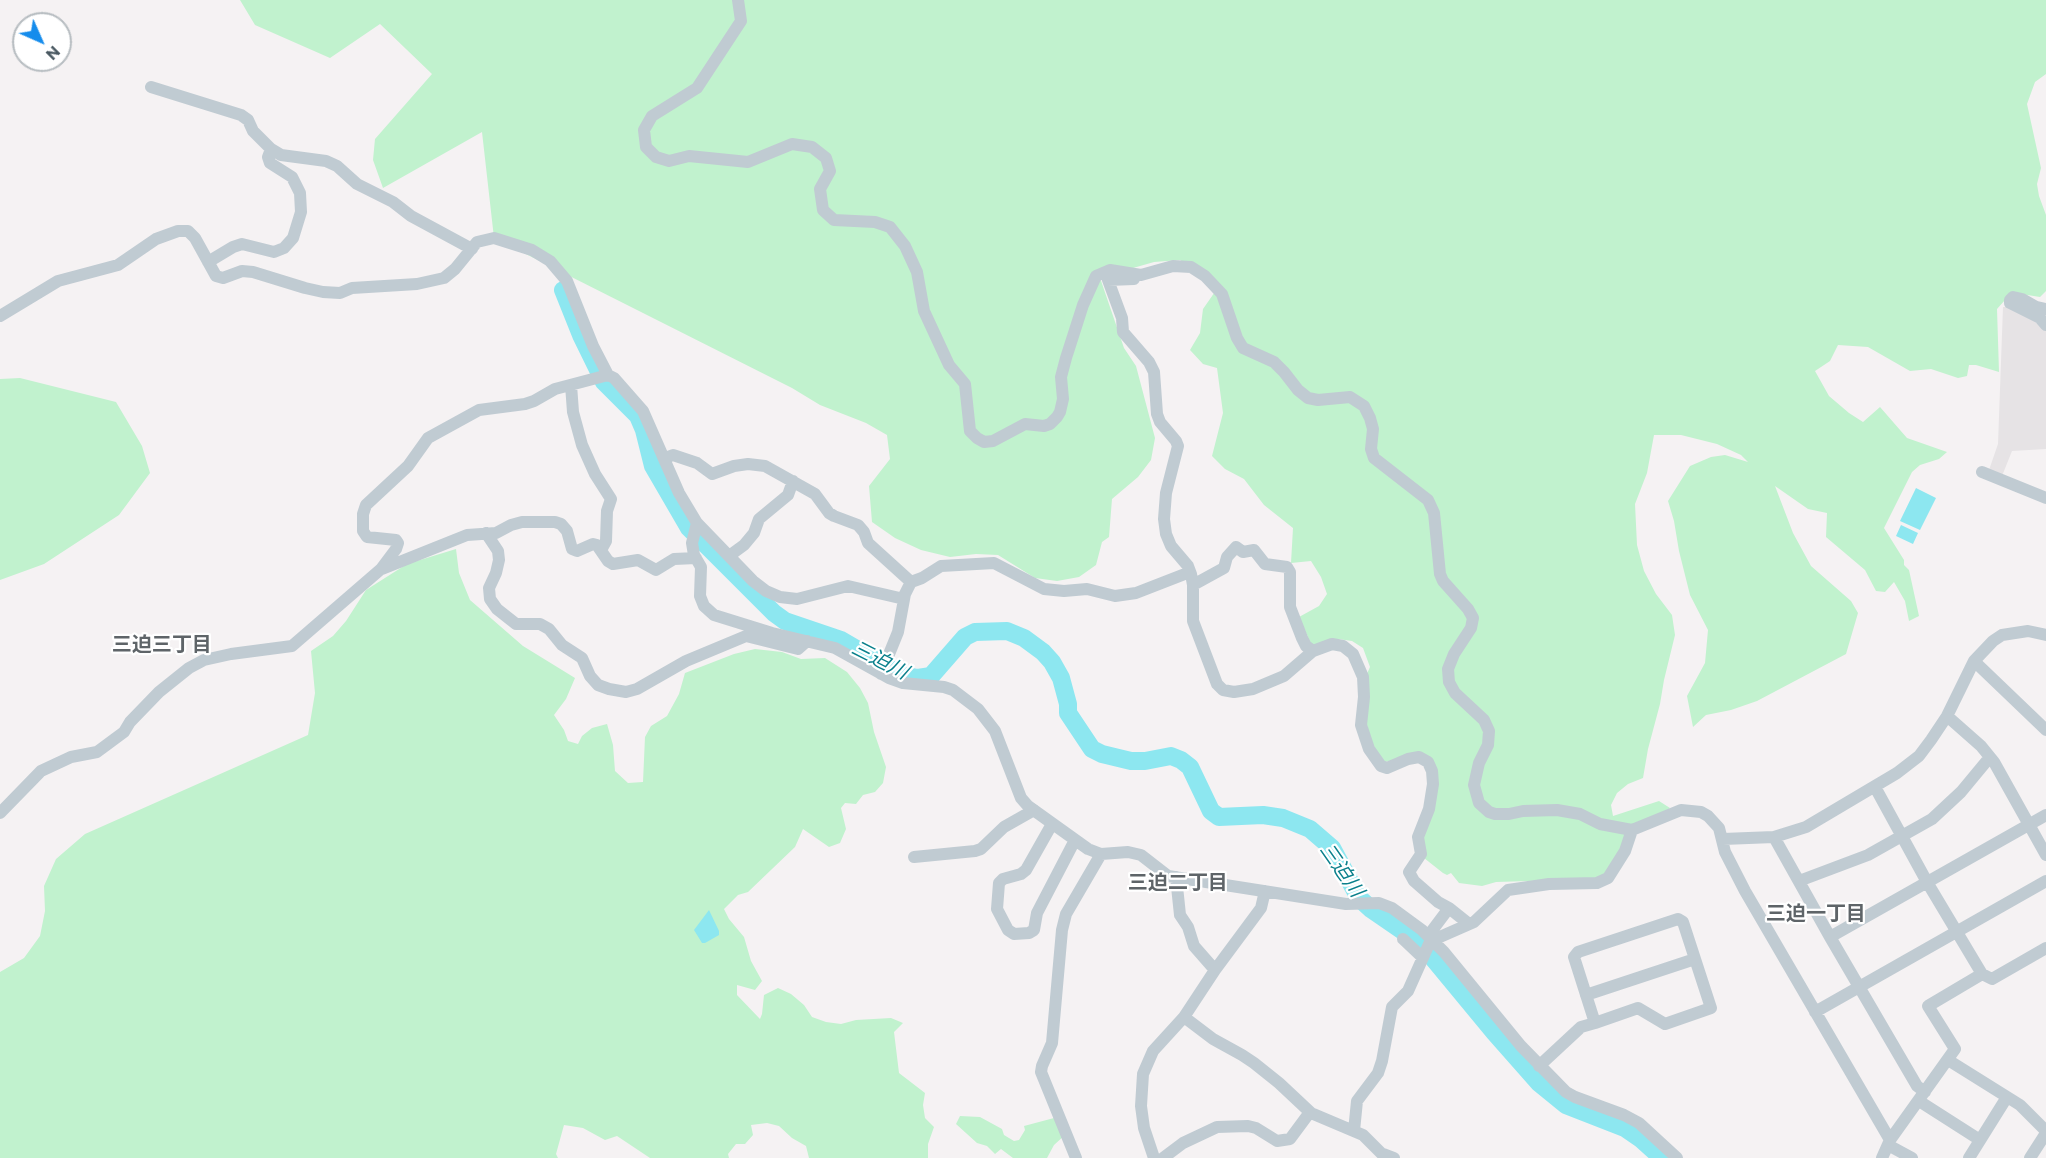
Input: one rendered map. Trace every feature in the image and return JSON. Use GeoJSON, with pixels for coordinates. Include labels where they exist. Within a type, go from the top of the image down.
{"type":"FeatureCollection","features":[{"type":"Feature","properties":{"kind":"street"},"geometry":{"type":"LineString","coordinates":[[738,0],[741,21],[697,88],[652,116],[644,130],[646,147],[656,157],[669,161],[689,156],[748,162],[792,144],[812,147],[826,158],[830,171],[820,189],[823,210],[834,220],[875,222],[890,227],[904,246],[918,272],[924,310],[949,365],[965,384],[970,431],[984,442],[993,441],[1025,424],[1044,426],[1053,421],[1060,412],[1063,399],[1061,377],[1066,358],[1092,281],[1096,276],[1110,270],[1141,274],[1173,266],[1191,267],[1206,276],[1222,294],[1236,338],[1243,348],[1274,362],[1308,398],[1318,400],[1350,397],[1364,406],[1373,429],[1371,449],[1374,458],[1428,500],[1434,513],[1440,574],[1443,581],[1473,618],[1471,628],[1450,662],[1449,680],[1455,693],[1484,720],[1489,731],[1488,745],[1479,763],[1474,785],[1476,798],[1484,808],[1501,815],[1522,811],[1567,812],[1580,814],[1600,824],[1632,830],[1681,810],[1701,812],[1714,821],[1723,839],[1725,852],[1731,865],[1889,1142],[1912,1158]]}},
{"type":"Feature","properties":{"kind":"street"},"geometry":{"type":"LineString","coordinates":[[151,87],[241,115],[248,120],[253,131],[271,149],[281,155],[326,161],[336,166],[357,184],[393,202],[411,216],[472,249]]}},
{"type":"Feature","properties":{"kind":"street"},"geometry":{"type":"LineString","coordinates":[[208,262],[242,244],[274,252],[284,248],[293,238],[301,212],[300,194],[292,177],[270,163],[268,157],[271,149]]}},
{"type":"Feature","properties":{"kind":"street"},"geometry":{"type":"LineString","coordinates":[[0,316],[58,281],[118,264],[156,239],[178,231],[188,231],[195,238],[216,276],[223,278],[242,272],[253,272],[305,288],[340,293],[352,288],[417,284],[444,278],[455,269],[477,242],[494,238],[532,250],[550,261],[567,281],[603,376]]}},
{"type":"Feature","properties":{"kind":"street"},"geometry":{"type":"LineString","coordinates":[[1141,274],[1136,279],[1108,280],[1122,318],[1123,332],[1149,362],[1154,372],[1157,414],[1160,422],[1178,446],[1166,493],[1164,519],[1166,534],[1171,546],[1188,566],[1193,585],[1193,621],[1217,684],[1222,690],[1234,692],[1253,689],[1284,676],[1313,651],[1332,644],[1348,649],[1362,670],[1364,684],[1361,725],[1369,749],[1381,766],[1386,768],[1414,757],[1423,758],[1431,767],[1433,784],[1430,804],[1418,837],[1421,854],[1408,872],[1414,881],[1438,902],[1469,924]]}},
{"type":"Feature","properties":{"kind":"street"},"geometry":{"type":"LineString","coordinates":[[2046,309],[2036,307],[2022,299],[2013,297],[2010,300],[2010,303],[2040,318],[2046,325]]}},
{"type":"Feature","properties":{"kind":"street"},"geometry":{"type":"LineString","coordinates":[[0,813],[40,771],[71,757],[97,752],[118,737],[159,692],[189,668],[204,660],[231,654],[292,646],[381,569],[398,543],[396,540],[367,537],[363,531],[363,514],[366,505],[408,466],[428,438],[479,410],[525,404],[555,389],[603,376],[614,378],[643,411],[665,458],[695,532],[696,558],[702,575],[700,596],[704,606],[714,615],[772,633],[835,648],[883,668],[903,682],[952,690],[973,705],[995,731],[1021,798],[1052,824],[1088,849],[1101,854],[1135,853],[1149,859],[1168,876],[1346,904],[1379,903],[1392,909],[1430,940],[1539,1066],[1566,1092],[1639,1123],[1677,1158]]}},
{"type":"Feature","properties":{"kind":"street"},"geometry":{"type":"LineString","coordinates":[[571,385],[573,412],[582,446],[595,474],[611,499],[607,511],[606,541],[601,550]]}},
{"type":"Feature","properties":{"kind":"street"},"geometry":{"type":"LineString","coordinates":[[665,458],[673,455],[697,463],[712,474],[734,466],[748,464],[765,466],[815,494],[829,513],[858,525],[864,532],[868,543],[911,582]]}},
{"type":"Feature","properties":{"kind":"street"},"geometry":{"type":"LineString","coordinates":[[1982,472],[2046,498]]}},
{"type":"Feature","properties":{"kind":"street"},"geometry":{"type":"LineString","coordinates":[[729,556],[744,545],[754,533],[759,519],[789,495],[793,481]]}},
{"type":"Feature","properties":{"kind":"street"},"geometry":{"type":"LineString","coordinates":[[381,569],[467,535],[496,533],[522,522],[561,524],[567,531],[572,549],[577,551],[593,544],[613,564],[638,560],[656,570],[674,559],[696,558]]}},
{"type":"Feature","properties":{"kind":"street"},"geometry":{"type":"LineString","coordinates":[[695,532],[729,556],[766,591],[780,597],[797,599],[848,586],[904,599]]}},
{"type":"Feature","properties":{"kind":"street"},"geometry":{"type":"LineString","coordinates":[[486,533],[498,551],[499,560],[496,573],[489,588],[490,599],[497,609],[516,624],[540,624],[549,629],[562,645],[582,658],[590,676],[603,687],[626,692],[636,690],[686,661],[746,636],[798,648],[807,641]]}},
{"type":"Feature","properties":{"kind":"street"},"geometry":{"type":"LineString","coordinates":[[1193,585],[1224,568],[1227,557],[1236,548],[1243,552],[1254,550],[1265,564],[1287,567],[1290,572],[1290,607],[1306,646],[1313,651]]}},
{"type":"Feature","properties":{"kind":"street"},"geometry":{"type":"LineString","coordinates":[[883,668],[898,632],[904,599],[911,582],[942,566],[994,563],[1044,589],[1064,591],[1087,589],[1115,596],[1136,593],[1190,572]]}},
{"type":"Feature","properties":{"kind":"street"},"geometry":{"type":"LineString","coordinates":[[1723,839],[1774,837],[1806,827],[1875,787],[1908,766],[1919,756],[1947,716],[1974,661],[1993,641],[2002,635],[2028,631],[2046,635]]}},
{"type":"Feature","properties":{"kind":"street"},"geometry":{"type":"LineString","coordinates":[[1974,661],[2046,730]]}},
{"type":"Feature","properties":{"kind":"street"},"geometry":{"type":"LineString","coordinates":[[1947,716],[1990,757],[2046,855]]}},
{"type":"Feature","properties":{"kind":"street"},"geometry":{"type":"LineString","coordinates":[[1799,880],[1868,855],[1932,819],[1961,792],[1990,757]]}},
{"type":"Feature","properties":{"kind":"street"},"geometry":{"type":"LineString","coordinates":[[1875,787],[1927,882],[1982,974],[1992,979],[2046,948]]}},
{"type":"Feature","properties":{"kind":"street"},"geometry":{"type":"LineString","coordinates":[[914,857],[981,849],[999,831],[1034,810]]}},
{"type":"Feature","properties":{"kind":"street"},"geometry":{"type":"LineString","coordinates":[[1830,937],[2046,815]]}},
{"type":"Feature","properties":{"kind":"street"},"geometry":{"type":"LineString","coordinates":[[1052,824],[1026,870],[1021,874],[1003,879],[999,883],[997,909],[1008,930],[1014,934],[1029,933],[1034,930],[1037,913],[1075,840]]}},
{"type":"Feature","properties":{"kind":"street"},"geometry":{"type":"LineString","coordinates":[[1430,940],[1474,922],[1508,890],[1549,884],[1597,883],[1608,878],[1625,851],[1632,830]]}},
{"type":"Feature","properties":{"kind":"street"},"geometry":{"type":"LineString","coordinates":[[1774,837],[1922,1097],[1980,1140]]}},
{"type":"Feature","properties":{"kind":"street"},"geometry":{"type":"LineString","coordinates":[[1076,1158],[1041,1072],[1052,1043],[1062,930],[1066,914],[1101,854]]}},
{"type":"Feature","properties":{"kind":"street"},"geometry":{"type":"LineString","coordinates":[[1176,877],[1180,915],[1188,927],[1194,946],[1215,970]]}},
{"type":"Feature","properties":{"kind":"street"},"geometry":{"type":"LineString","coordinates":[[1815,1012],[2046,881]]}},
{"type":"Feature","properties":{"kind":"street"},"geometry":{"type":"LineString","coordinates":[[1154,1158],[1143,1117],[1141,1086],[1143,1074],[1153,1051],[1184,1017],[1215,970],[1261,909],[1265,891]]}},
{"type":"Feature","properties":{"kind":"street"},"geometry":{"type":"LineString","coordinates":[[1354,1131],[1357,1101],[1378,1073],[1382,1061],[1392,1007],[1408,991],[1430,940],[1449,908]]}},
{"type":"Feature","properties":{"kind":"street"},"geometry":{"type":"LineString","coordinates":[[1539,1066],[1581,1027],[1595,1023],[1638,1008],[1665,1024],[1711,1008],[1683,922],[1678,919],[1578,952],[1574,957],[1595,1023]]}},
{"type":"Feature","properties":{"kind":"street"},"geometry":{"type":"LineString","coordinates":[[1403,939],[1422,957]]}},
{"type":"Feature","properties":{"kind":"street"},"geometry":{"type":"LineString","coordinates":[[1586,995],[1695,959]]}},
{"type":"Feature","properties":{"kind":"street"},"geometry":{"type":"LineString","coordinates":[[1882,1158],[1889,1142],[1955,1049],[1928,1006],[1982,974]]}},
{"type":"Feature","properties":{"kind":"street"},"geometry":{"type":"LineString","coordinates":[[1184,1017],[1209,1036],[1254,1063],[1310,1112],[1363,1135],[1381,1153],[1394,1158]]}},
{"type":"Feature","properties":{"kind":"street"},"geometry":{"type":"LineString","coordinates":[[1948,1060],[2020,1105],[2046,1132],[2030,1158]]}},
{"type":"Feature","properties":{"kind":"street"},"geometry":{"type":"LineString","coordinates":[[1969,1158],[2007,1097]]}},
{"type":"Feature","properties":{"kind":"street"},"geometry":{"type":"LineString","coordinates":[[1163,1158],[1184,1143],[1217,1127],[1248,1126],[1256,1128],[1277,1141],[1290,1139],[1310,1112]]}},
{"type":"Feature","properties":{"kind":"shaded area"},"geometry":{"type":"Polygon","coordinates":[[[2003,307],[2011,307],[2034,319],[2046,331],[2046,449],[2012,451],[2002,476],[1989,470],[1998,444],[2003,307]]]}},
{"type":"Feature","properties":{"kind":"green space"},"geometry":{"type":"Polygon","coordinates":[[[240,0],[2046,0],[2046,74],[2035,82],[2027,104],[2041,168],[2037,184],[2039,196],[2046,215],[2046,291],[2040,297],[2015,293],[1997,309],[1999,372],[1976,365],[1969,365],[1967,376],[1958,378],[1931,369],[1910,371],[1868,347],[1838,345],[1830,361],[1815,371],[1829,396],[1863,422],[1880,407],[1907,438],[1947,452],[1939,459],[1920,465],[1912,472],[1884,528],[1909,570],[1919,616],[1909,621],[1905,601],[1894,582],[1885,592],[1876,591],[1865,570],[1826,537],[1827,513],[1808,509],[1775,486],[1793,533],[1811,566],[1851,601],[1858,613],[1846,654],[1757,701],[1706,715],[1693,727],[1687,696],[1705,663],[1708,630],[1690,595],[1668,501],[1690,466],[1711,457],[1725,455],[1748,462],[1741,455],[1717,444],[1681,435],[1654,435],[1647,473],[1635,504],[1637,545],[1644,571],[1656,594],[1672,615],[1675,635],[1643,778],[1628,784],[1617,793],[1611,805],[1613,816],[1659,801],[1670,808],[1665,813],[1632,828],[1609,872],[1596,879],[1496,882],[1482,886],[1459,883],[1451,873],[1447,875],[1443,873],[1424,858],[1422,845],[1433,764],[1396,760],[1384,762],[1374,753],[1367,725],[1366,676],[1370,667],[1363,648],[1352,641],[1338,639],[1312,646],[1299,617],[1319,606],[1327,594],[1321,577],[1311,561],[1291,563],[1293,528],[1264,505],[1244,479],[1225,469],[1212,456],[1223,413],[1217,368],[1203,364],[1190,350],[1200,333],[1203,309],[1219,286],[1180,260],[1098,272],[1124,348],[1136,366],[1155,438],[1151,460],[1138,477],[1112,499],[1109,537],[1102,542],[1096,565],[1079,577],[1057,581],[1035,578],[998,555],[976,554],[950,557],[921,550],[895,538],[872,522],[869,486],[890,459],[887,435],[866,423],[820,405],[792,388],[494,238],[482,132],[383,188],[373,160],[375,139],[432,74],[380,24],[330,58],[255,25],[240,0]]]}},
{"type":"Feature","properties":{"kind":"green space"},"geometry":{"type":"Polygon","coordinates":[[[20,378],[116,402],[142,446],[150,473],[119,515],[44,564],[0,580],[0,379],[20,378]]]}},
{"type":"Feature","properties":{"kind":"green space"},"geometry":{"type":"Polygon","coordinates":[[[456,549],[459,573],[470,600],[523,646],[575,678],[566,699],[554,715],[568,741],[578,744],[582,736],[592,728],[607,724],[613,745],[615,771],[628,783],[643,782],[645,737],[651,726],[667,716],[679,694],[685,673],[734,654],[755,649],[782,652],[801,659],[825,658],[847,672],[860,688],[868,703],[874,732],[886,767],[883,783],[875,792],[863,795],[856,804],[845,803],[841,808],[846,829],[840,843],[829,847],[803,829],[795,847],[748,892],[738,895],[724,909],[744,937],[751,961],[762,981],[755,990],[737,985],[737,995],[760,1019],[764,995],[778,988],[791,994],[804,1005],[812,1017],[826,1022],[841,1024],[856,1020],[891,1018],[903,1023],[894,1032],[899,1073],[925,1093],[923,1105],[925,1118],[934,1127],[928,1144],[928,1158],[809,1158],[806,1146],[792,1138],[779,1126],[767,1123],[751,1125],[753,1135],[745,1144],[736,1144],[728,1154],[729,1158],[650,1158],[617,1136],[605,1140],[583,1128],[564,1125],[556,1154],[558,1158],[0,1158],[0,972],[24,958],[40,936],[45,911],[44,886],[56,859],[85,834],[308,735],[315,693],[311,651],[333,636],[346,621],[366,590],[407,564],[456,549]]]}},
{"type":"Feature","properties":{"kind":"green space"},"geometry":{"type":"Polygon","coordinates":[[[960,1116],[980,1117],[1002,1129],[1004,1135],[1014,1141],[1019,1140],[1025,1130],[1024,1126],[1054,1118],[1065,1135],[1054,1145],[1047,1158],[1013,1158],[1001,1149],[995,1154],[987,1146],[977,1143],[956,1124],[960,1116]]]}},
{"type":"Feature","properties":{"kind":"water"},"geometry":{"type":"Polygon","coordinates":[[[1916,488],[1936,498],[1920,530],[1900,521],[1916,488]]]}},
{"type":"Feature","properties":{"kind":"water"},"geometry":{"type":"Polygon","coordinates":[[[1901,525],[1918,533],[1913,544],[1896,536],[1901,525]]]}},
{"type":"Feature","properties":{"kind":"water"},"geometry":{"type":"Polygon","coordinates":[[[709,910],[719,935],[702,943],[694,930],[709,910]]]}},
{"type":"Feature","properties":{"kind":"waterway","name":"三迫川"},"geometry":{"type":"LineString","coordinates":[[563,290],[581,335],[604,382],[638,416],[653,466],[689,528],[774,613],[785,621],[841,640],[901,675],[918,678],[931,676],[965,637],[975,632],[1007,631],[1024,638],[1052,662],[1061,678],[1068,713],[1092,749],[1102,754],[1131,761],[1171,756],[1190,767],[1211,811],[1219,817],[1263,815],[1283,818],[1310,829],[1332,848],[1359,898],[1403,931],[1432,957],[1539,1083],[1566,1105],[1625,1128],[1662,1158]]}},
{"type":"Feature","properties":{"kind":"district","name":"三迫三丁目"},"geometry":{"type":"Point","coordinates":[162,644]}},
{"type":"Feature","properties":{"kind":"district","name":"三迫二丁目"},"geometry":{"type":"Point","coordinates":[1178,882]}},
{"type":"Feature","properties":{"kind":"district","name":"三迫一丁目"},"geometry":{"type":"Point","coordinates":[1816,913]}}]}
